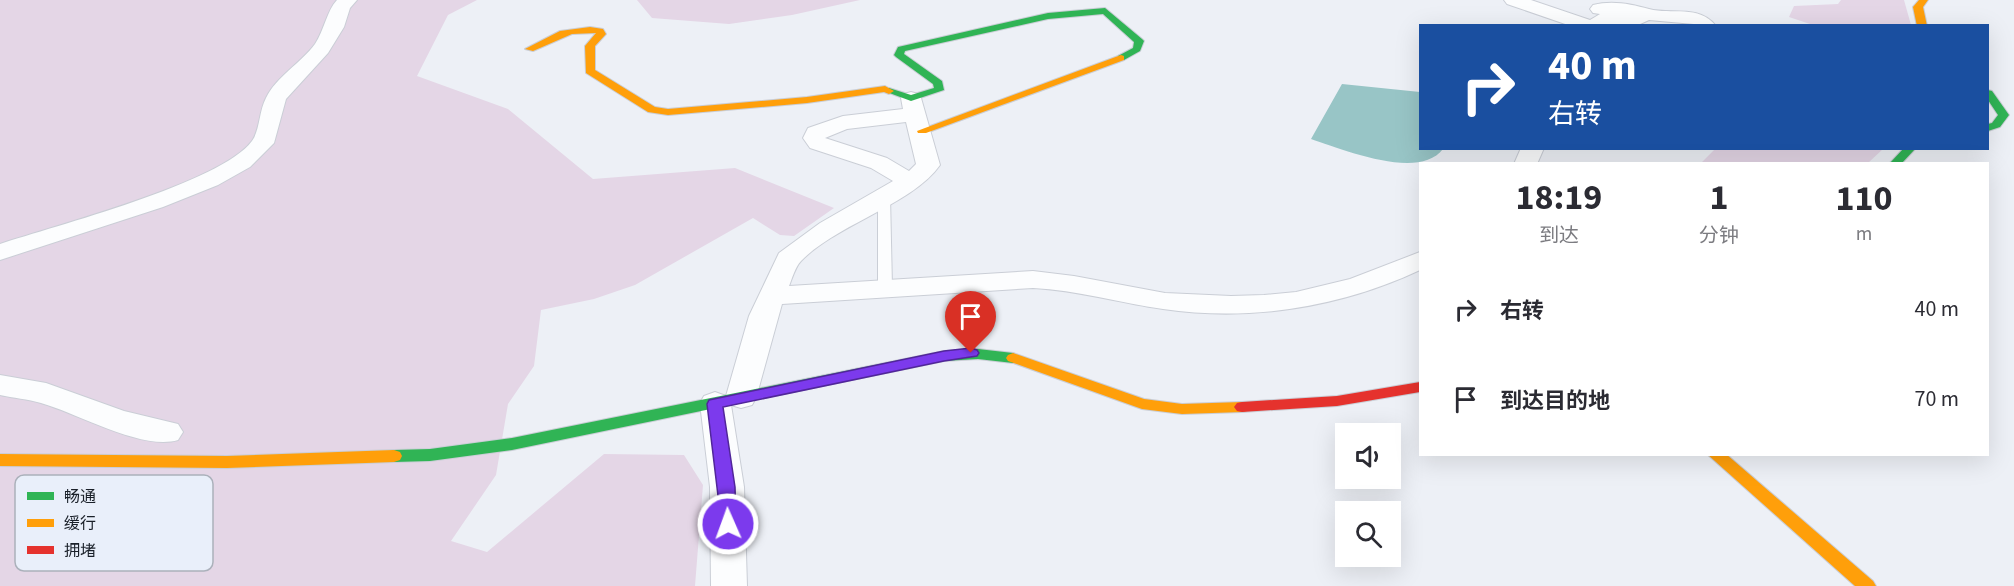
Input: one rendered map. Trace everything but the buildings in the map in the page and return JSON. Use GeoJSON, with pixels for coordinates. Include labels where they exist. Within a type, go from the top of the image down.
{"type":"FeatureCollection","features":[{"type":"Feature","properties":{"kind":"street"},"geometry":{"type":"LineString","coordinates":[[0,252],[154,202],[210,180],[242,162],[262,143],[276,98],[321,49],[335,27],[341,6],[348,0]]}},
{"type":"Feature","properties":{"kind":"street"},"geometry":{"type":"LineString","coordinates":[[1513,0],[1594,16],[1643,20],[1687,16],[1703,24]]}},
{"type":"Feature","properties":{"kind":"street"},"geometry":{"type":"LineString","coordinates":[[1922,24],[1918,7],[1924,0]]}},
{"type":"Feature","properties":{"kind":"street"},"geometry":{"type":"LineString","coordinates":[[910,180],[879,163],[818,143],[814,138],[816,134],[843,123],[916,115],[1127,56],[1137,49],[1139,42],[1105,11],[1092,11],[1048,16],[902,50],[899,55],[938,83],[939,90],[916,115]]}},
{"type":"Feature","properties":{"kind":"street"},"geometry":{"type":"LineString","coordinates":[[530,49],[568,28],[577,27],[600,31],[601,34],[590,46],[590,71],[652,110],[668,112],[807,100],[885,89],[901,97],[916,115],[928,165],[910,180],[829,228],[788,258],[728,401],[729,586]]}},
{"type":"Feature","properties":{"kind":"street"},"geometry":{"type":"LineString","coordinates":[[1989,94],[2004,115],[1996,125],[1989,128]]}},
{"type":"Feature","properties":{"kind":"street"},"geometry":{"type":"LineString","coordinates":[[1896,162],[1909,150]]}},
{"type":"Feature","properties":{"kind":"street"},"geometry":{"type":"LineString","coordinates":[[772,296],[885,286],[1044,280],[1165,301],[1260,306],[1288,303],[1384,279],[1419,261]]}},
{"type":"Feature","properties":{"kind":"street"},"geometry":{"type":"LineString","coordinates":[[0,460],[227,462],[430,455],[512,444],[944,356],[971,353],[1033,363],[1108,394],[1158,407],[1219,408],[1336,402],[1380,397],[1419,387]]}},
{"type":"Feature","properties":{"kind":"street"},"geometry":{"type":"LineString","coordinates":[[0,385],[46,393],[118,421],[167,432]]}},
{"type":"Feature","properties":{"kind":"street"},"geometry":{"type":"LineString","coordinates":[[1717,456],[1867,586]]}},
{"type":"Feature","properties":{"kind":"lane"},"geometry":{"type":"LineString","coordinates":[[884,196],[885,286]]}},
{"type":"Feature","properties":{"kind":"shaded area"},"geometry":{"type":"Polygon","coordinates":[[[0,0],[477,0],[448,15],[417,76],[508,109],[593,179],[735,168],[834,208],[794,236],[780,235],[753,218],[635,285],[594,299],[541,310],[534,366],[508,404],[496,475],[451,541],[487,552],[604,454],[684,455],[703,485],[695,586],[0,586],[0,0]]]}},
{"type":"Feature","properties":{"kind":"shaded area"},"geometry":{"type":"Polygon","coordinates":[[[637,0],[860,0],[792,15],[729,24],[652,18],[637,0]]]}},
{"type":"Feature","properties":{"kind":"shaded area"},"geometry":{"type":"Polygon","coordinates":[[[1841,0],[1904,0],[1911,24],[1810,24],[1789,17],[1794,6],[1838,4],[1841,0]]]}},
{"type":"Feature","properties":{"kind":"shaded area"},"geometry":{"type":"Polygon","coordinates":[[[1714,150],[1882,150],[1869,162],[1702,162],[1714,150]]]}},
{"type":"Feature","properties":{"kind":"water"},"geometry":{"type":"Polygon","coordinates":[[[1342,84],[1419,92],[1419,150],[1442,150],[1432,158],[1399,163],[1360,155],[1311,139],[1342,84]]]}},
{"type":"Feature","properties":{"kind":"traffic: fast"},"geometry":{"type":"LineString","coordinates":[[889,91],[911,98],[939,90],[938,83],[899,55],[901,49],[1048,16],[1105,11],[1139,41],[1137,49],[1121,58]]}},
{"type":"Feature","properties":{"kind":"traffic: fast"},"geometry":{"type":"LineString","coordinates":[[1989,94],[2004,115],[1996,125],[1989,128]]}},
{"type":"Feature","properties":{"kind":"traffic: fast"},"geometry":{"type":"LineString","coordinates":[[1896,162],[1909,150]]}},
{"type":"Feature","properties":{"kind":"traffic: fast"},"geometry":{"type":"LineString","coordinates":[[394,456],[430,455],[512,444],[944,356],[978,354],[1013,358]]}},
{"type":"Feature","properties":{"kind":"traffic: slow"},"geometry":{"type":"LineString","coordinates":[[1922,24],[1918,7],[1924,0]]}},
{"type":"Feature","properties":{"kind":"traffic: slow"},"geometry":{"type":"LineString","coordinates":[[530,49],[564,33],[581,30],[600,31],[601,34],[590,46],[590,71],[652,110],[668,112],[807,100],[885,89],[889,91]]}},
{"type":"Feature","properties":{"kind":"traffic: slow"},"geometry":{"type":"LineString","coordinates":[[922,131],[1121,58]]}},
{"type":"Feature","properties":{"kind":"traffic: slow"},"geometry":{"type":"LineString","coordinates":[[1013,358],[1142,404],[1182,409],[1242,407]]}},
{"type":"Feature","properties":{"kind":"traffic: slow"},"geometry":{"type":"LineString","coordinates":[[0,460],[227,462],[394,456]]}},
{"type":"Feature","properties":{"kind":"traffic: slow"},"geometry":{"type":"LineString","coordinates":[[1717,456],[1867,586]]}},
{"type":"Feature","properties":{"kind":"traffic: jam"},"geometry":{"type":"LineString","coordinates":[[1242,407],[1337,401],[1419,387]]}},
{"type":"Feature","properties":{"kind":"route"},"geometry":{"type":"LineString","coordinates":[[728,524],[727,487],[715,404],[944,356],[971,353]]}}]}
